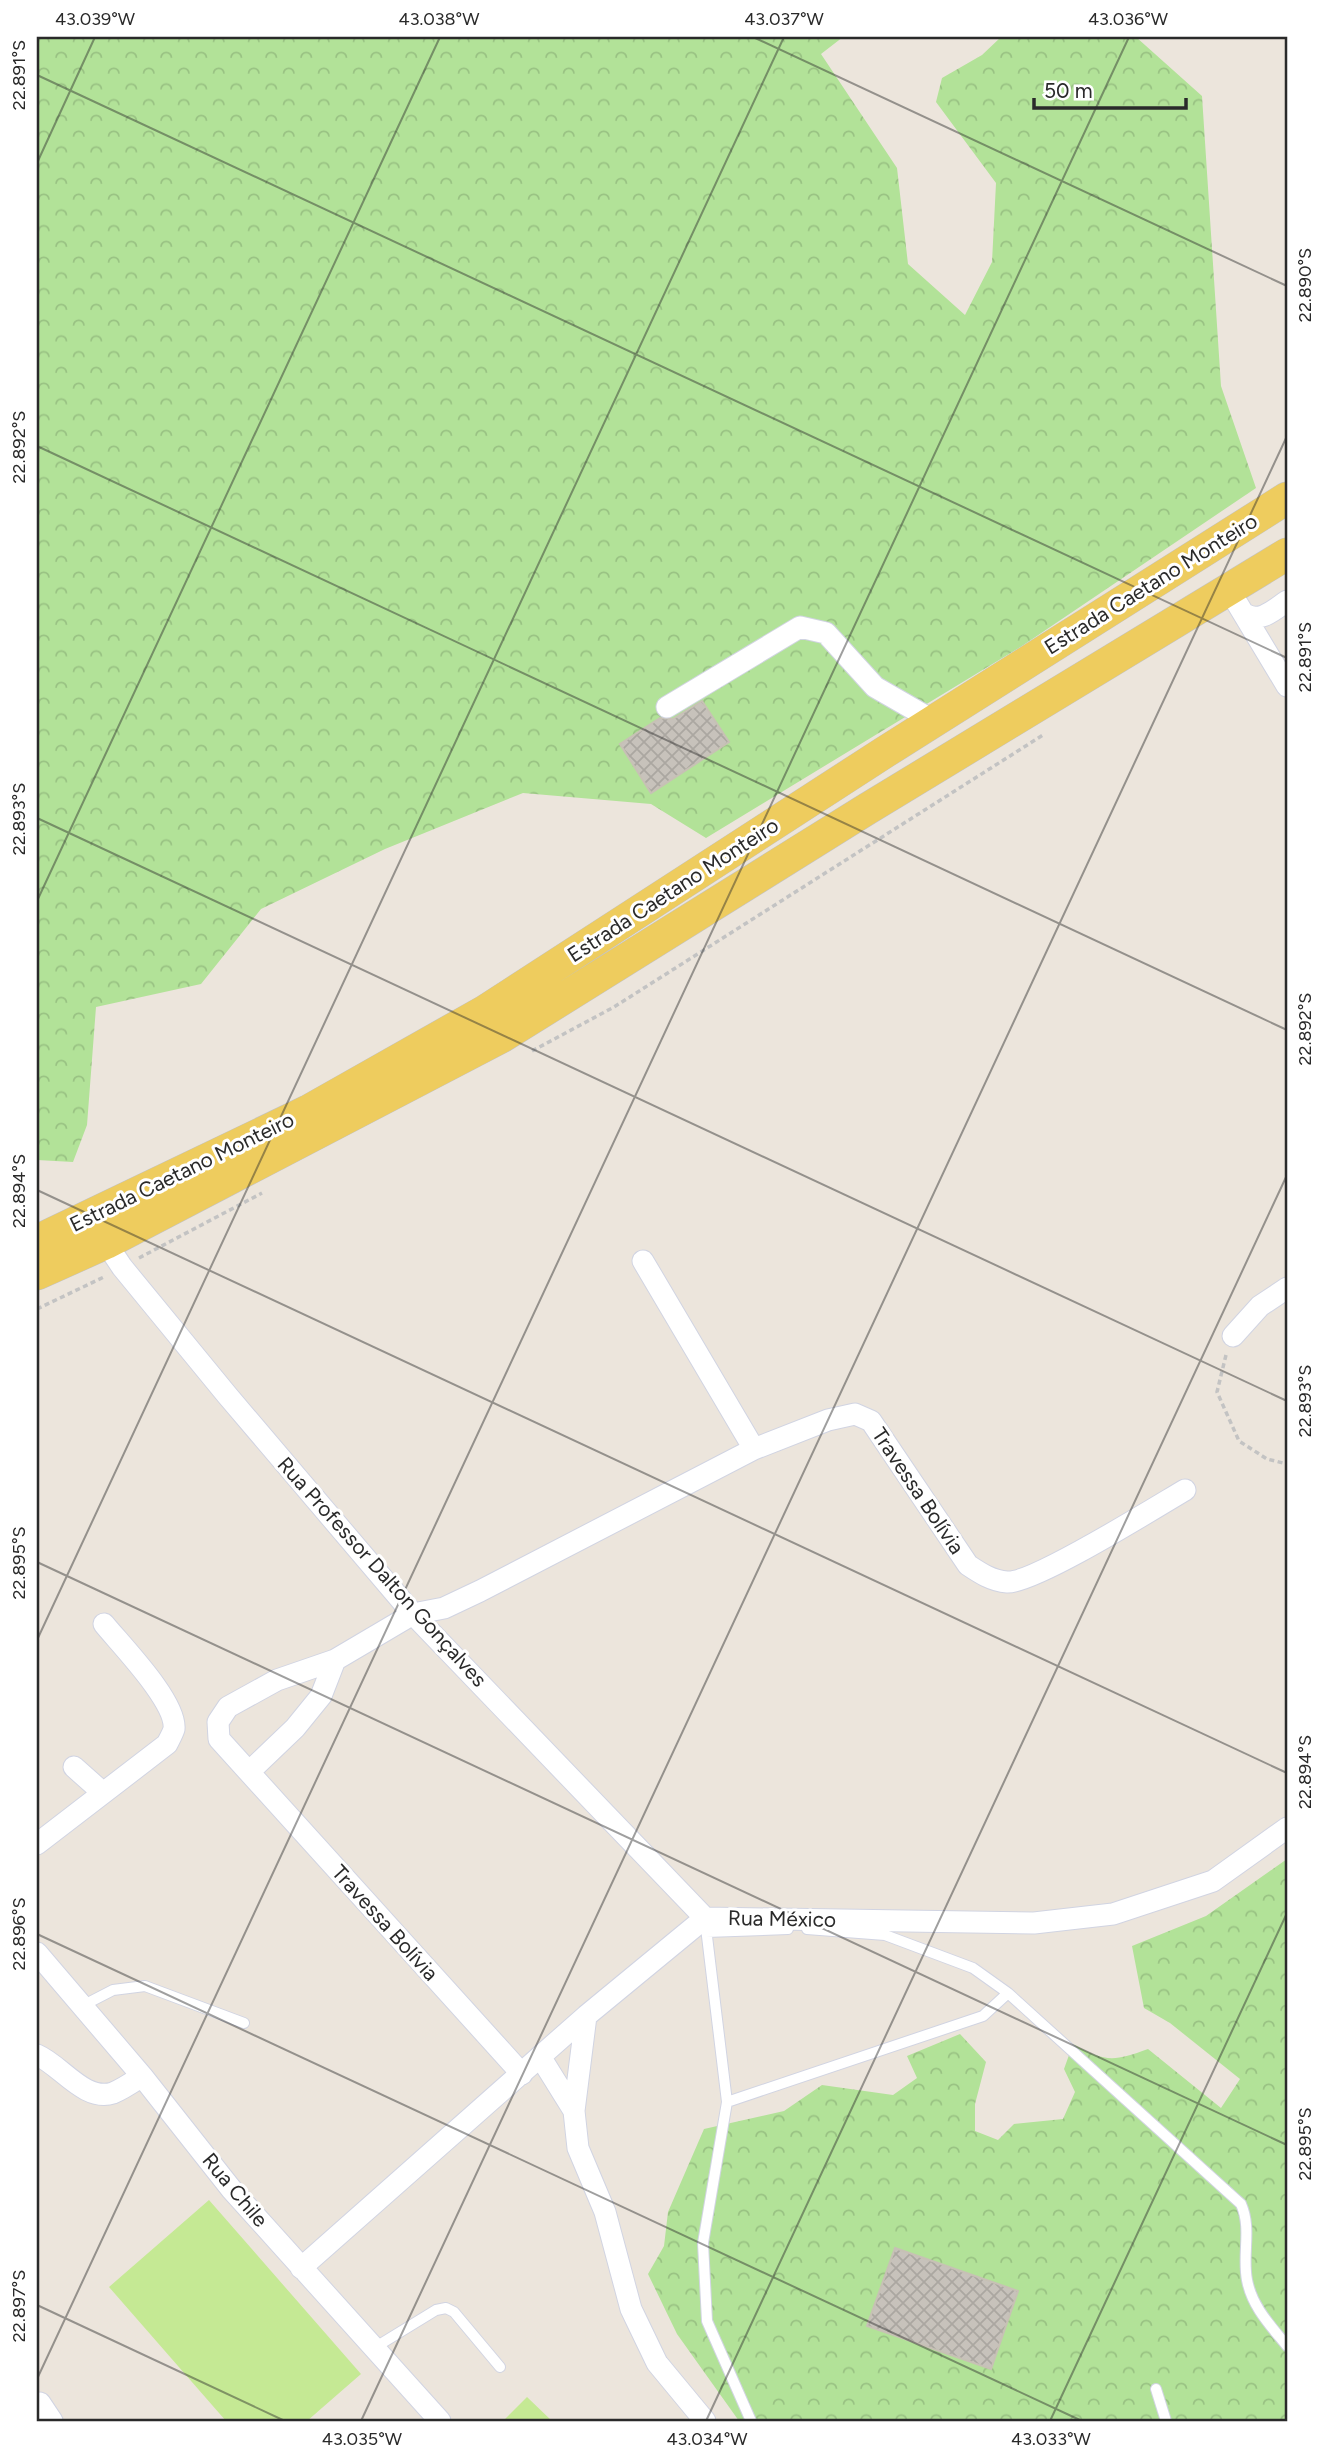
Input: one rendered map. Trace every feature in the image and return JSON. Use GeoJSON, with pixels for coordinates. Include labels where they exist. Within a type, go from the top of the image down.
{"type":"FeatureCollection","features":[{"type":"Feature","properties":{"kind":"main road","name":"Estrada Caetano Monteiro"},"geometry":{"type":"LineString","coordinates":[[37,1241],[308,1111],[473,1017],[1287,498]]}},
{"type":"Feature","properties":{"kind":"main road","name":"Estrada Caetano Monteiro"},"geometry":{"type":"LineString","coordinates":[[37,1274],[106,1243],[503,1036],[1227,588],[1287,554]]}},
{"type":"Feature","properties":{"kind":"street"},"geometry":{"type":"LineString","coordinates":[[1227,588],[1287,686]]}},
{"type":"Feature","properties":{"kind":"street"},"geometry":{"type":"LineString","coordinates":[[1245,614],[1250,618],[1263,617],[1287,601]]}},
{"type":"Feature","properties":{"kind":"street"},"geometry":{"type":"LineString","coordinates":[[667,707],[800,627],[826,633],[875,687],[934,721]]}},
{"type":"Feature","properties":{"kind":"street","name":"Rua Professor Dalton Gonçalves"},"geometry":{"type":"LineString","coordinates":[[106,1243],[122,1267],[227,1395],[413,1614],[706,1925]]}},
{"type":"Feature","properties":{"kind":"street"},"geometry":{"type":"LineString","coordinates":[[643,1261],[754,1449]]}},
{"type":"Feature","properties":{"kind":"street"},"geometry":{"type":"LineString","coordinates":[[1233,1336],[1259,1306],[1287,1288]]}},
{"type":"Feature","properties":{"kind":"street","name":"Travessa Bolívia"},"geometry":{"type":"LineString","coordinates":[[522,2074],[219,1739],[218,1722],[228,1707],[277,1680],[335,1660],[413,1614],[444,1608],[480,1591],[754,1449],[828,1420],[855,1414],[872,1421],[968,1565],[986,1577],[1009,1583],[1036,1574],[1185,1490]]}},
{"type":"Feature","properties":{"kind":"street"},"geometry":{"type":"LineString","coordinates":[[37,1844],[167,1744],[174,1729],[171,1712],[104,1623]]}},
{"type":"Feature","properties":{"kind":"street"},"geometry":{"type":"LineString","coordinates":[[249,1772],[295,1728],[321,1696],[335,1660]]}},
{"type":"Feature","properties":{"kind":"street"},"geometry":{"type":"LineString","coordinates":[[74,1767],[102,1792]]}},
{"type":"Feature","properties":{"kind":"street","name":"Rua México"},"geometry":{"type":"LineString","coordinates":[[301,2268],[586,2017],[706,1925],[1034,1923],[1113,1914],[1213,1881],[1287,1828]]}},
{"type":"Feature","properties":{"kind":"street","name":"Rua Chile"},"geometry":{"type":"LineString","coordinates":[[37,1953],[142,2077],[232,2190],[440,2421]]}},
{"type":"Feature","properties":{"kind":"street"},"geometry":{"type":"LineString","coordinates":[[586,2017],[574,2111],[578,2148],[605,2212],[631,2309],[657,2362],[705,2421]]}},
{"type":"Feature","properties":{"kind":"street"},"geometry":{"type":"LineString","coordinates":[[37,2055],[86,2090],[101,2094],[113,2093],[142,2077]]}},
{"type":"Feature","properties":{"kind":"street"},"geometry":{"type":"LineString","coordinates":[[541,2058],[574,2111]]}},
{"type":"Feature","properties":{"kind":"street"},"geometry":{"type":"LineString","coordinates":[[40,2403],[52,2421]]}},
{"type":"Feature","properties":{"kind":"lane"},"geometry":{"type":"LineString","coordinates":[[751,2421],[707,2320],[703,2243],[727,2102],[706,1925],[885,1935],[973,1968],[1008,1993],[1241,2204],[1248,2220],[1247,2279],[1255,2305],[1287,2346]]}},
{"type":"Feature","properties":{"kind":"lane"},"geometry":{"type":"LineString","coordinates":[[82,2007],[113,1990],[145,1986],[244,2023]]}},
{"type":"Feature","properties":{"kind":"lane"},"geometry":{"type":"LineString","coordinates":[[727,2102],[983,2016],[1008,1993]]}},
{"type":"Feature","properties":{"kind":"lane"},"geometry":{"type":"LineString","coordinates":[[374,2348],[436,2309],[446,2308],[454,2312],[500,2367]]}},
{"type":"Feature","properties":{"kind":"lane"},"geometry":{"type":"LineString","coordinates":[[1156,2389],[1166,2421]]}},
{"type":"Feature","properties":{"kind":"path"},"geometry":{"type":"LineString","coordinates":[[1233,1336],[1220,1370],[1217,1392],[1239,1441],[1267,1459],[1287,1464]]}},
{"type":"Feature","properties":{"kind":"green space"},"geometry":{"type":"Polygon","coordinates":[[[37,37],[843,37],[821,54],[897,168],[908,264],[965,315],[992,262],[996,183],[936,102],[942,78],[982,55],[1001,37],[1136,37],[1202,96],[1221,386],[1256,488],[1022,646],[706,838],[651,804],[523,793],[385,849],[261,909],[201,984],[96,1007],[87,1125],[73,1162],[37,1160],[37,37]]]}},
{"type":"Feature","properties":{"kind":"green space"},"geometry":{"type":"Polygon","coordinates":[[[1287,1859],[1287,2421],[739,2421],[677,2334],[648,2274],[664,2246],[668,2212],[704,2129],[784,2111],[822,2085],[893,2095],[917,2078],[907,2056],[960,2034],[986,2062],[975,2104],[975,2131],[998,2140],[1014,2124],[1063,2119],[1075,2092],[1064,2069],[1073,2044],[1109,2058],[1148,2049],[1221,2108],[1240,2079],[1170,2023],[1144,2008],[1132,1946],[1206,1916],[1287,1859]]]}},
{"type":"Feature","properties":{"kind":"green space"},"geometry":{"type":"Polygon","coordinates":[[[209,2200],[361,2374],[307,2421],[226,2421],[109,2287],[209,2200]]]}},
{"type":"Feature","properties":{"kind":"green space"},"geometry":{"type":"Polygon","coordinates":[[[527,2397],[552,2421],[503,2421],[527,2397]]]}},
{"type":"Feature","properties":{"kind":"building"},"geometry":{"type":"Polygon","coordinates":[[[702,701],[729,742],[651,793],[620,744],[660,718],[673,719],[702,701]]]}},
{"type":"Feature","properties":{"kind":"building"},"geometry":{"type":"Polygon","coordinates":[[[895,2248],[1018,2291],[991,2369],[867,2326],[895,2248]]]}}]}
